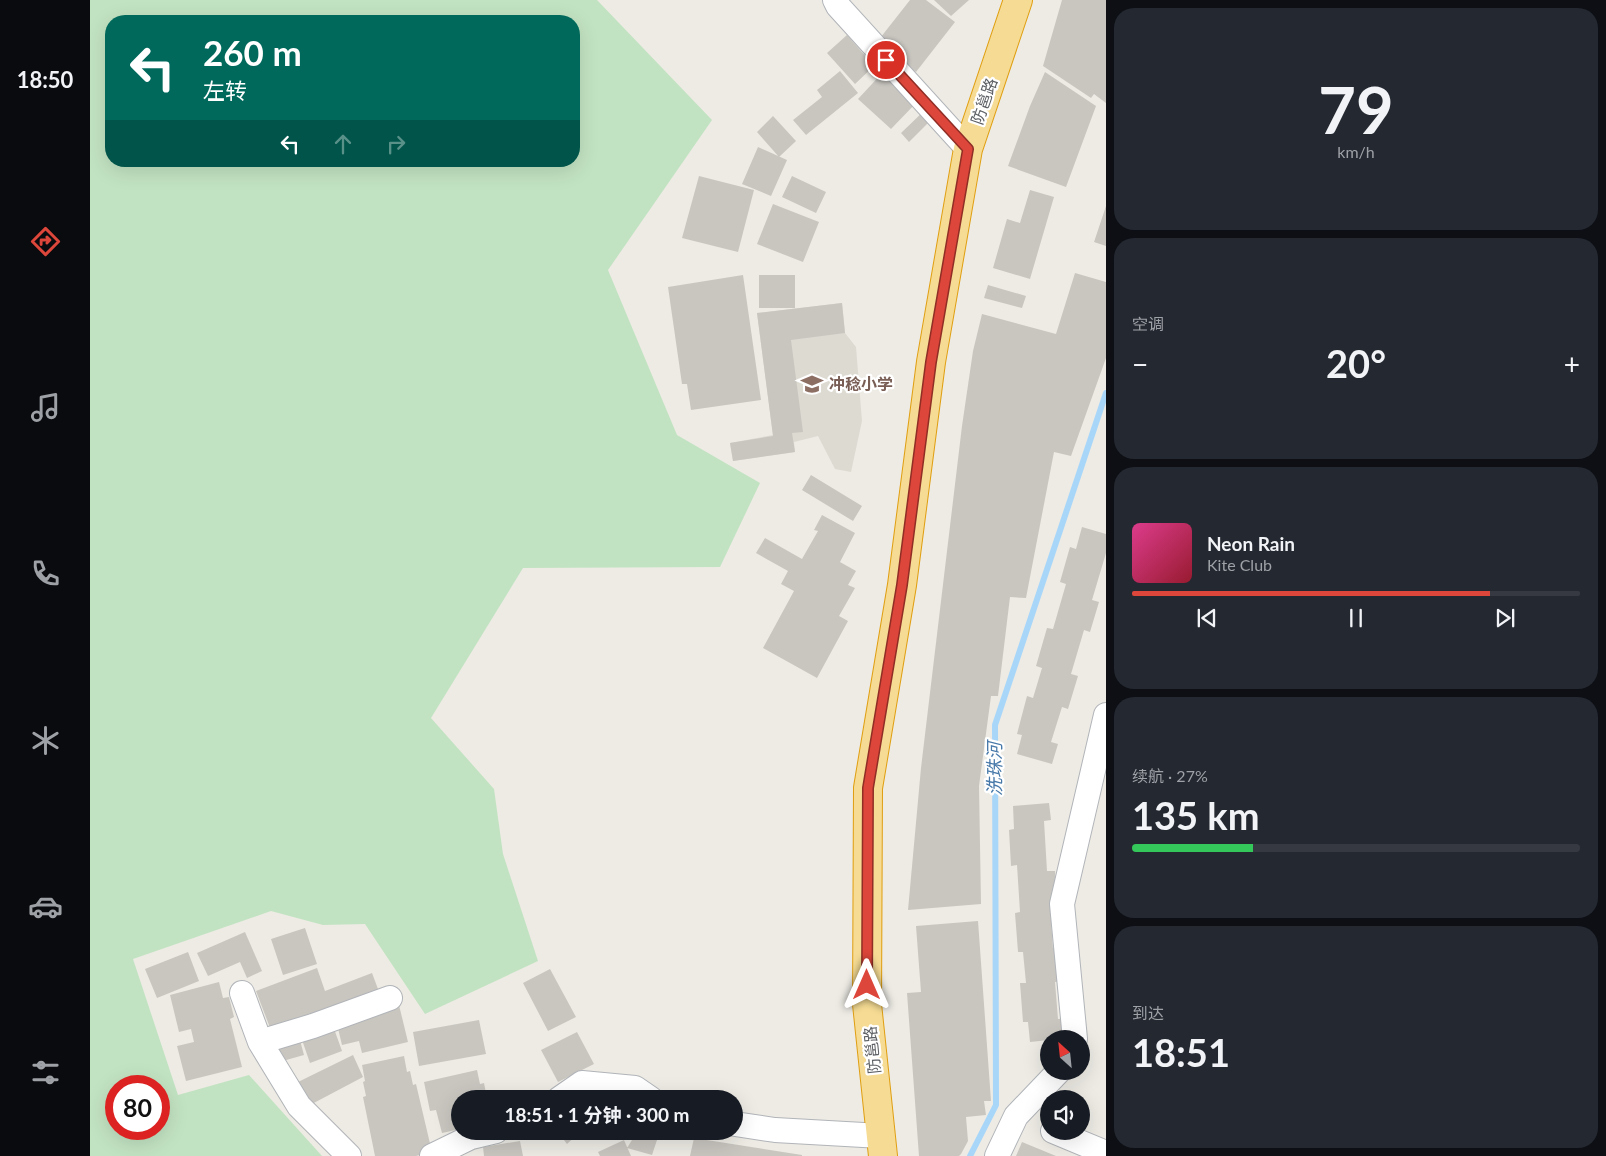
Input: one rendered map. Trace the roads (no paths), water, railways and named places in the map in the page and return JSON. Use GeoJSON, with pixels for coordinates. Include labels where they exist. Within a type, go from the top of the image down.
{"type":"FeatureCollection","features":[{"type":"Feature","properties":{"kind":"highway","name":"防邕路"},"geometry":{"type":"LineString","coordinates":[[882,1146],[867,1004],[868,788],[902,585],[931,362],[968,149],[1018,0]]}},
{"type":"Feature","properties":{"kind":"street"},"geometry":{"type":"LineString","coordinates":[[835,0],[838,6],[898,74],[968,149]]}},
{"type":"Feature","properties":{"kind":"street"},"geometry":{"type":"LineString","coordinates":[[1074,1030],[1062,904],[1106,715]]}},
{"type":"Feature","properties":{"kind":"street"},"geometry":{"type":"LineString","coordinates":[[242,993],[260,1042],[299,1106],[349,1156]]}},
{"type":"Feature","properties":{"kind":"street"},"geometry":{"type":"LineString","coordinates":[[260,1042],[313,1026],[390,998]]}},
{"type":"Feature","properties":{"kind":"street"},"geometry":{"type":"LineString","coordinates":[[997,1156],[1016,1116],[1051,1080]]}},
{"type":"Feature","properties":{"kind":"street"},"geometry":{"type":"LineString","coordinates":[[571,1090],[582,1082],[635,1088],[638,1090]]}},
{"type":"Feature","properties":{"kind":"street"},"geometry":{"type":"LineString","coordinates":[[1016,1116],[1040,1125]]}},
{"type":"Feature","properties":{"kind":"street"},"geometry":{"type":"LineString","coordinates":[[743,1125],[882,1146]]}},
{"type":"Feature","properties":{"kind":"street"},"geometry":{"type":"LineString","coordinates":[[432,1156],[465,1140]]}},
{"type":"Feature","properties":{"kind":"street"},"geometry":{"type":"LineString","coordinates":[[1075,1140],[1106,1153]]}},
{"type":"Feature","properties":{"kind":"waterway","name":"洗珠河"},"geometry":{"type":"LineString","coordinates":[[970,1156],[996,1105],[995,725],[1106,393]]}},
{"type":"Feature","properties":{"kind":"place","name":"冲稔小学"},"geometry":{"type":"Point","coordinates":[812,384]}}]}
